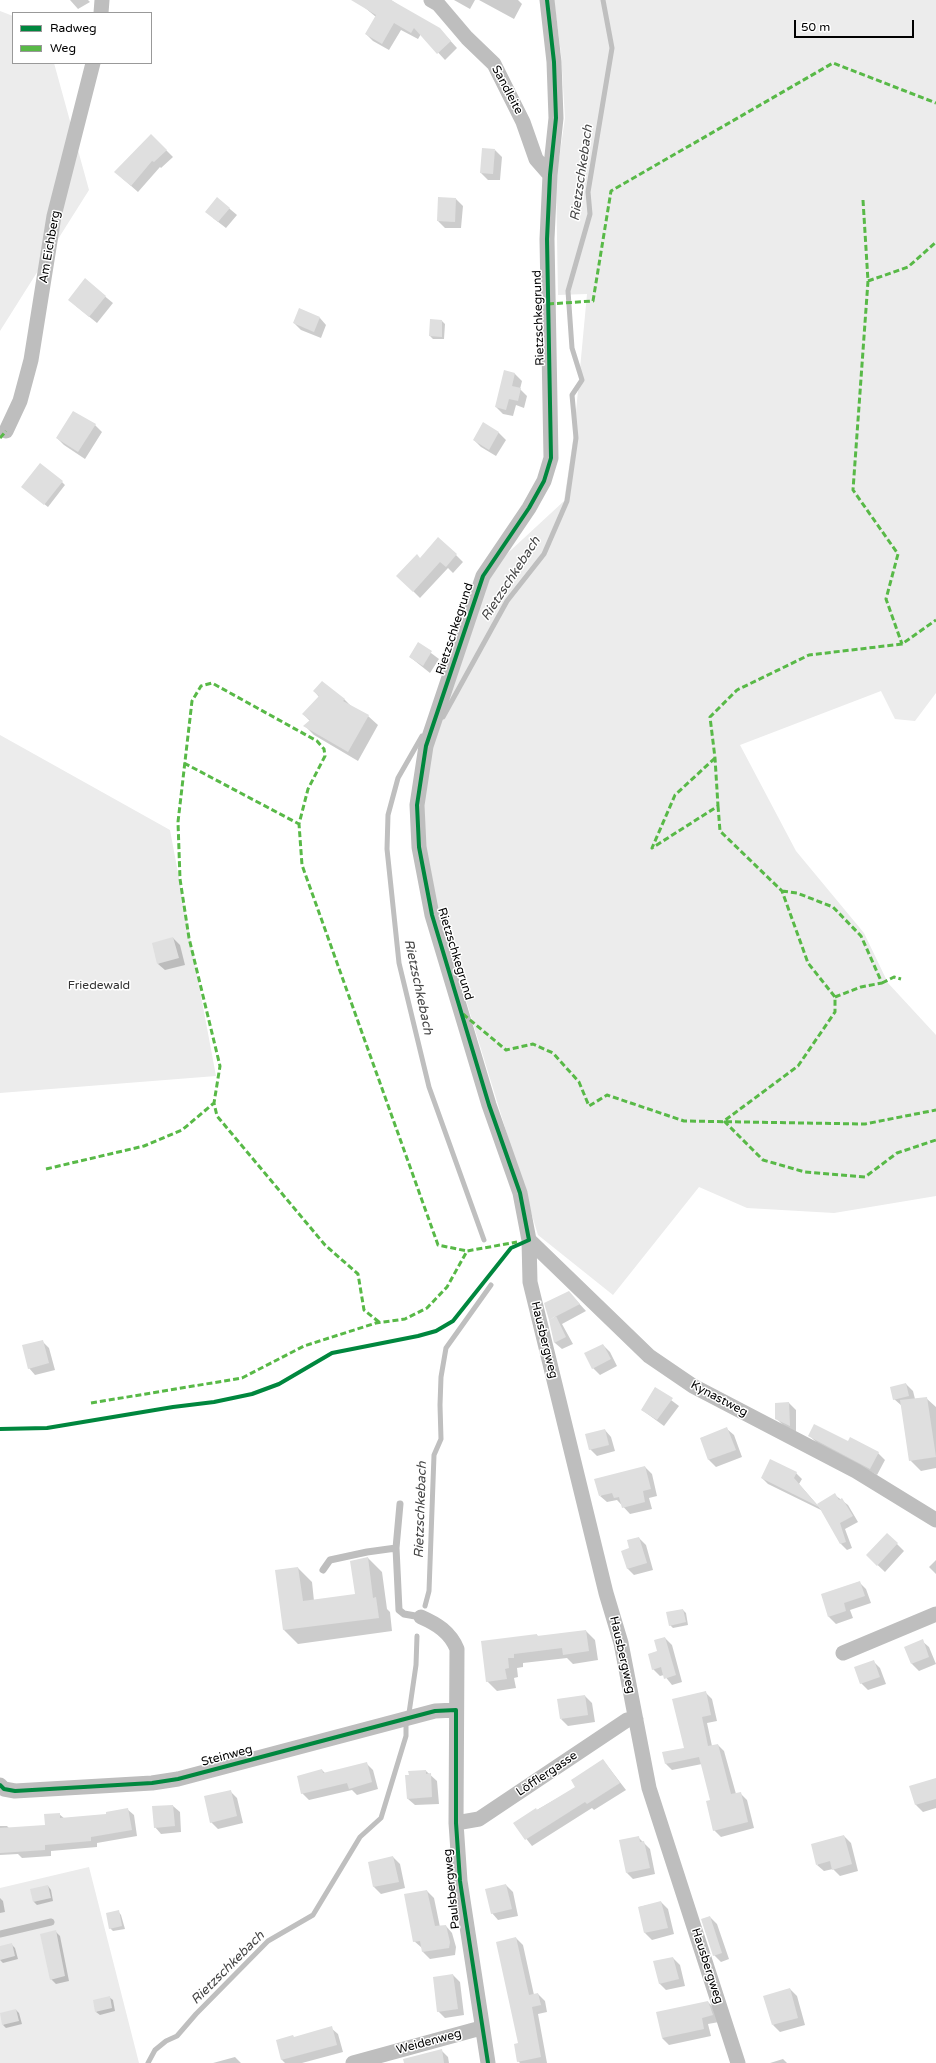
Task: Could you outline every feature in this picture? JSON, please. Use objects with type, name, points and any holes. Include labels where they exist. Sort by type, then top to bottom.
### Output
[{"type":"street","points":[[101,12],[102,0]]},
{"type":"street","name":"Sandleite","points":[[431,0],[438,4],[467,38],[494,64],[523,122],[536,160],[550,175]]},
{"type":"street","name":"Rietzschkegrund","points":[[529,1240],[520,1193],[490,1105],[464,1014],[432,915],[419,847],[417,805],[426,746],[483,576],[537,495],[544,481],[551,458],[547,239],[550,175],[556,118],[554,62],[547,0]]},
{"type":"street","name":"Am Eichberg","points":[[6,431],[20,401],[31,360],[54,216],[94,64]]},
{"type":"street","name":"Kynastweg","points":[[529,1240],[649,1356],[693,1386],[856,1472],[936,1520]]},
{"type":"street","name":"Hausbergweg","points":[[529,1240],[530,1282],[606,1593],[621,1643],[649,1788],[738,2063]]},
{"type":"street","points":[[843,1653],[936,1614]]},
{"type":"street","name":"Paulsbergweg","points":[[421,1617],[435,1623],[445,1631],[457,1649],[456,1823],[460,1881],[488,2063]]},
{"type":"street","name":"Steinweg","points":[[0,1785],[4,1789],[15,1791],[152,1783],[178,1779],[435,1711],[456,1710]]},
{"type":"street","name":"Löfflergasse","points":[[456,1823],[480,1819],[627,1720],[636,1718]]},
{"type":"street","name":"Weidenweg","points":[[353,2063],[482,2028]]},
{"type":"lane","points":[[400,1504],[396,1548],[399,1610],[404,1614],[421,1617]]},
{"type":"lane","points":[[322,1570],[330,1560],[367,1552],[396,1548]]},
{"type":"lane","points":[[0,1934],[51,1922]]},
{"type":"green space","points":[[554,0],[936,0],[936,693],[915,721],[895,719],[881,691],[740,745],[796,851],[864,933],[888,983],[936,1035],[936,1196],[834,1213],[747,1208],[699,1187],[613,1295],[538,1235],[419,847],[426,746],[483,576],[564,501],[574,433],[587,294],[558,295],[556,180],[565,118],[561,54]]},
{"type":"green space","points":[[0,11],[12,16],[12,64],[54,64],[89,190],[0,331]]},
{"type":"green space","name":"Friedewald","points":[[0,735],[170,830],[216,1076],[0,1093]]},
{"type":"green space","points":[[89,1867],[139,2063],[0,2063],[0,1888]]},
{"type":"building","points":[[351,0],[391,0],[440,28],[451,41],[437,54],[414,28],[411,33],[394,23],[382,44],[365,34],[376,15]]},
{"type":"building","points":[[151,134],[167,150],[154,162],[152,161],[131,186],[114,172]]},
{"type":"building","points":[[482,148],[495,149],[493,174],[480,173]]},
{"type":"building","points":[[217,197],[230,208],[218,222],[205,212]]},
{"type":"building","points":[[438,197],[456,198],[455,222],[437,221]]},
{"type":"building","points":[[85,278],[106,296],[89,317],[68,300]]},
{"type":"building","points":[[299,308],[320,317],[314,332],[293,323]]},
{"type":"building","points":[[430,319],[442,320],[442,337],[429,336]]},
{"type":"building","points":[[504,370],[515,373],[512,386],[521,388],[518,401],[509,399],[506,410],[495,407]]},
{"type":"building","points":[[73,411],[96,424],[78,452],[56,438]]},
{"type":"building","points":[[483,422],[499,432],[489,450],[473,440]]},
{"type":"building","points":[[40,463],[63,481],[44,505],[21,487]]},
{"type":"building","points":[[438,537],[457,554],[446,567],[440,562],[413,592],[396,576],[417,554],[420,558]]},
{"type":"building","points":[[418,642],[432,651],[423,666],[409,657]]},
{"type":"building","points":[[322,681],[345,699],[343,701],[369,715],[348,752],[303,726],[310,720],[302,714],[319,696],[313,691]]},
{"type":"building","points":[[173,937],[179,958],[157,964],[152,943]]},
{"type":"building","points":[[569,1291],[580,1304],[549,1320],[544,1303]]},
{"type":"building","points":[[556,1316],[566,1337],[554,1343],[549,1320]]},
{"type":"building","points":[[43,1340],[49,1363],[28,1369],[22,1345]]},
{"type":"building","points":[[603,1344],[611,1359],[592,1369],[584,1353]]},
{"type":"building","points":[[906,1383],[909,1396],[893,1400],[890,1387]]},
{"type":"building","points":[[655,1387],[673,1398],[657,1420],[641,1410]]},
{"type":"building","points":[[927,1397],[936,1457],[909,1461],[900,1400]]},
{"type":"building","points":[[789,1402],[790,1426],[775,1419],[775,1403]]},
{"type":"building","points":[[814,1424],[848,1441],[850,1437],[879,1452],[870,1469],[808,1436]]},
{"type":"building","points":[[727,1427],[736,1450],[708,1460],[700,1438]]},
{"type":"building","points":[[605,1429],[609,1445],[589,1450],[585,1434]]},
{"type":"building","points":[[770,1459],[797,1472],[794,1478],[819,1507],[761,1478]]},
{"type":"building","points":[[645,1466],[651,1489],[643,1491],[645,1502],[622,1508],[619,1497],[614,1498],[612,1493],[599,1496],[594,1479]]},
{"type":"building","points":[[835,1493],[839,1500],[842,1498],[853,1516],[840,1523],[846,1542],[840,1544],[817,1504]]},
{"type":"building","points":[[887,1533],[898,1543],[877,1566],[866,1555]]},
{"type":"building","points":[[639,1537],[647,1563],[627,1569],[621,1551],[629,1548],[627,1540]]},
{"type":"building","points":[[368,1557],[373,1598],[376,1597],[379,1618],[283,1630],[275,1570],[298,1567],[303,1601],[355,1594],[350,1561]]},
{"type":"building","points":[[860,1581],[865,1596],[844,1603],[846,1611],[828,1617],[821,1594]]},
{"type":"building","points":[[683,1609],[686,1622],[669,1626],[666,1612]]},
{"type":"building","points":[[586,1630],[589,1651],[563,1655],[562,1648],[514,1654],[514,1658],[508,1658],[509,1668],[505,1669],[507,1679],[486,1682],[481,1641]]},
{"type":"building","points":[[665,1637],[676,1675],[664,1679],[661,1667],[652,1670],[648,1654],[657,1651],[654,1640]]},
{"type":"building","points":[[923,1639],[929,1657],[911,1664],[904,1647]]},
{"type":"building","points":[[874,1660],[880,1677],[860,1684],[854,1667]]},
{"type":"building","points":[[706,1691],[711,1715],[702,1717],[708,1746],[718,1744],[731,1794],[741,1792],[748,1822],[713,1831],[706,1801],[710,1800],[699,1757],[665,1764],[662,1752],[684,1748],[672,1699]]},
{"type":"building","points":[[585,1695],[588,1715],[560,1719],[557,1699]]},
{"type":"building","points":[[603,1759],[620,1783],[587,1804],[585,1802],[525,1840],[513,1823],[536,1808],[537,1810],[575,1787],[571,1780]]},
{"type":"building","points":[[367,1762],[372,1782],[349,1789],[347,1783],[301,1794],[297,1776],[322,1769],[323,1773]]},
{"type":"building","points":[[426,1770],[426,1774],[431,1773],[432,1797],[407,1799],[405,1775],[409,1775],[408,1771]]},
{"type":"building","points":[[936,1778],[936,1799],[915,1805],[909,1786]]},
{"type":"building","points":[[231,1790],[237,1816],[210,1823],[204,1796]]},
{"type":"building","points":[[173,1805],[175,1826],[154,1828],[152,1806]]},
{"type":"building","points":[[128,1808],[132,1830],[91,1837],[91,1841],[45,1845],[45,1850],[0,1853],[0,1828],[45,1825],[44,1814],[60,1813],[60,1818],[106,1814],[106,1812]]},
{"type":"building","points":[[844,1835],[852,1864],[832,1870],[830,1861],[816,1865],[811,1844]]},
{"type":"building","points":[[639,1836],[640,1842],[644,1841],[650,1868],[626,1873],[619,1840]]},
{"type":"building","points":[[393,1856],[399,1882],[373,1887],[368,1862]]},
{"type":"building","points":[[506,1884],[512,1909],[491,1914],[485,1889]]},
{"type":"building","points":[[48,1885],[51,1898],[33,1902],[30,1889]]},
{"type":"building","points":[[427,1890],[435,1926],[446,1925],[450,1942],[449,1948],[422,1952],[420,1941],[413,1942],[404,1894]]},
{"type":"building","points":[[661,1901],[668,1928],[644,1933],[638,1907]]},
{"type":"building","points":[[119,1910],[122,1926],[109,1929],[106,1913]]},
{"type":"building","points":[[710,1916],[722,1953],[713,1956],[701,1919]]},
{"type":"building","points":[[56,1930],[65,1976],[50,1980],[40,1934]]},
{"type":"building","points":[[516,1937],[529,1995],[538,1993],[541,2005],[532,2007],[541,2057],[517,2062],[514,2044],[518,2043],[496,1942]]},
{"type":"building","points":[[12,1943],[15,1956],[0,1960],[0,1946]]},
{"type":"building","points":[[673,1957],[679,1979],[659,1984],[653,1961]]},
{"type":"building","points":[[453,1974],[458,2009],[437,2012],[433,1977]]},
{"type":"building","points":[[790,1988],[798,2018],[772,2025],[763,1996]]},
{"type":"building","points":[[110,1996],[112,2008],[95,2012],[93,2000]]},
{"type":"building","points":[[708,2001],[713,2015],[702,2018],[704,2029],[662,2038],[656,2012]]},
{"type":"building","points":[[16,2009],[19,2021],[2,2025],[0,2013]]},
{"type":"building","points":[[332,2026],[337,2045],[281,2060],[276,2040],[293,2035],[294,2037]]},
{"type":"building","points":[[442,2049],[444,2063],[404,2063],[403,2059]]},
{"type":"waterway","name":"Rietzschkebach","points":[[443,717],[507,601],[544,554],[567,501],[576,438],[572,395],[582,380],[572,348],[568,291],[590,214],[588,192],[612,48],[603,0]]},
{"type":"waterway","name":"Rietzschkebach","points":[[422,736],[398,778],[388,815],[387,849],[399,963],[429,1087],[484,1240]]},
{"type":"waterway","name":"Rietzschkebach","points":[[425,1606],[429,1591],[434,1455],[441,1439],[441,1377],[446,1348],[491,1285]]},
{"type":"waterway","name":"Rietzschkebach","points":[[409,1713],[416,1665],[417,1636]]},
{"type":"waterway","name":"Rietzschkebach","points":[[148,2063],[155,2050],[166,2041],[177,2036],[196,2014],[268,1941],[313,1915],[360,1837],[381,1818],[406,1736],[406,1723]]},
{"type":"marked path","points":[[548,304],[593,301],[611,191],[833,63],[936,103]]},
{"type":"marked path","points":[[863,200],[868,281],[853,490],[898,554],[886,599],[902,644]]},
{"type":"marked path","points":[[868,281],[908,267],[936,242]]},
{"type":"marked path","points":[[0,438],[6,431]]},
{"type":"marked path","points":[[715,758],[675,795],[652,848],[718,806],[715,758],[710,717],[737,690],[809,655],[902,644],[936,620]]},
{"type":"marked path","points":[[379,1322],[364,1310],[358,1274],[325,1245],[217,1116],[214,1103],[220,1066],[189,938],[180,879],[178,822],[192,701],[201,686],[212,683],[317,741],[324,749],[325,756],[308,789],[299,824],[302,865],[438,1245],[467,1251]]},
{"type":"marked path","points":[[184,763],[299,824]]},
{"type":"marked path","points":[[718,806],[720,831],[782,891],[808,963],[835,997],[835,1012],[798,1066],[724,1121]]},
{"type":"marked path","points":[[782,891],[797,893],[833,907],[861,936],[882,983],[861,987],[835,997]]},
{"type":"marked path","points":[[882,983],[894,977],[901,979]]},
{"type":"marked path","points":[[463,1014],[506,1050],[533,1044],[553,1053],[579,1082],[589,1106],[607,1095],[684,1121],[865,1124],[936,1110]]},
{"type":"marked path","points":[[46,1169],[144,1146],[182,1130],[214,1103]]},
{"type":"marked path","points":[[724,1121],[763,1160],[805,1172],[865,1177],[897,1153],[936,1140]]},
{"type":"marked path","points":[[91,1403],[242,1378],[304,1346],[376,1323],[405,1319],[427,1308],[447,1287],[467,1251],[517,1242]]},
{"type":"cycle path","points":[[0,1429],[47,1428],[173,1407],[214,1402],[252,1394],[279,1384],[332,1353],[436,1331],[453,1321],[511,1248],[529,1240],[520,1193],[489,1105],[432,915],[419,847],[417,805],[426,746],[483,576],[529,508],[544,481],[551,458],[547,239],[550,175],[556,118],[554,62],[547,0]]},
{"type":"cycle path","points":[[0,1785],[4,1789],[15,1791],[152,1783],[178,1779],[435,1711],[456,1710],[456,1823],[460,1881],[488,2063]]}]
